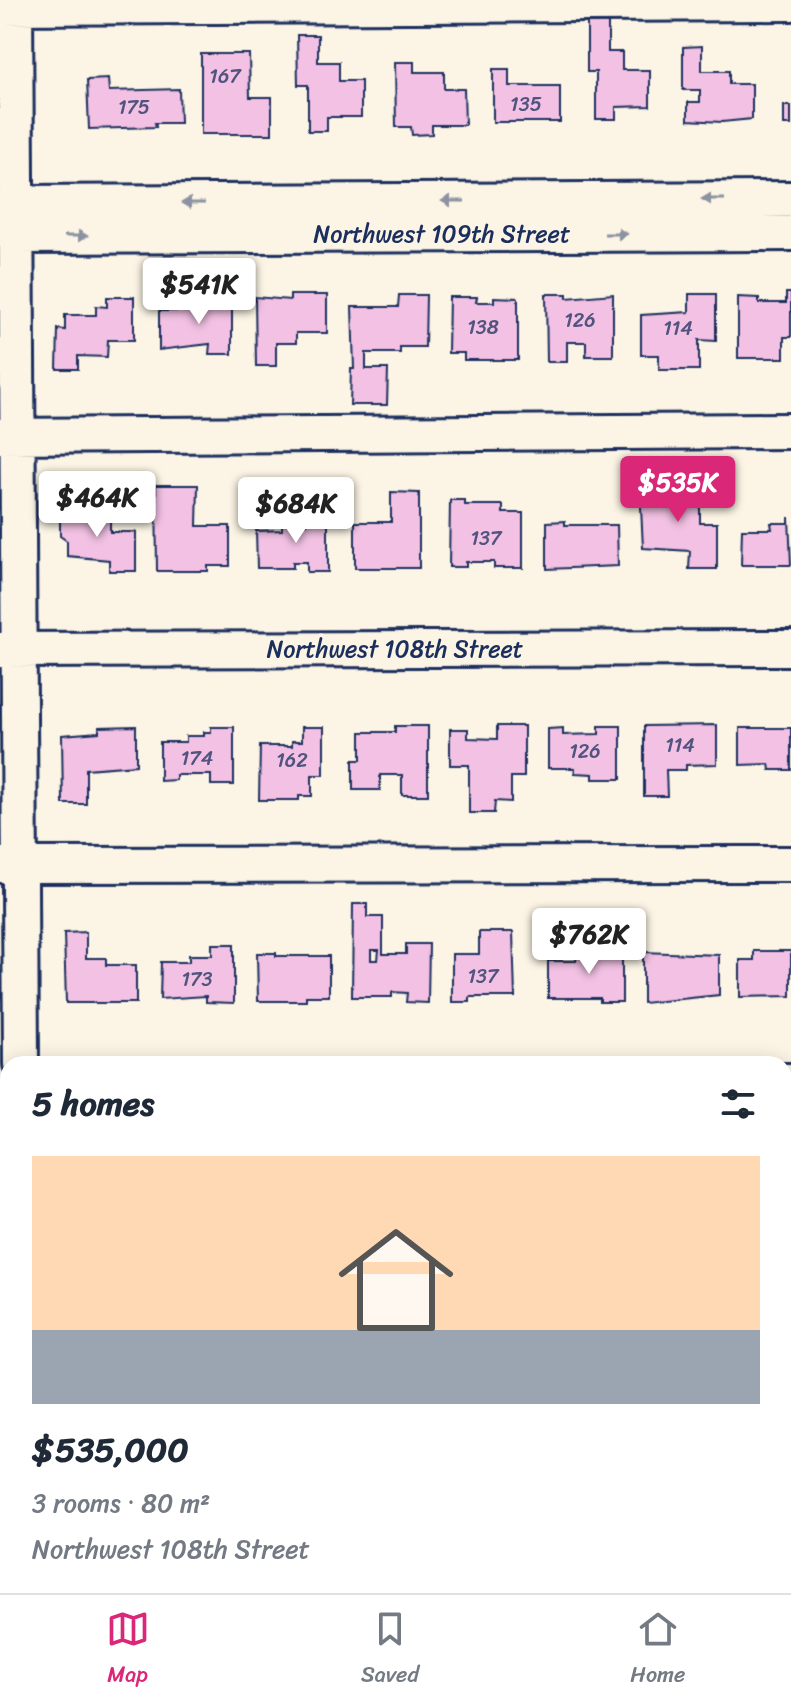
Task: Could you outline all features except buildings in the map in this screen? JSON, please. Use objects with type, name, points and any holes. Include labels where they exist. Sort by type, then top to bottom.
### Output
[{"type":"street","points":[[21,1056],[9,865],[10,5],[791,3]]},
{"type":"street","name":"Northwest 109th Street","points":[[8,220],[313,218],[569,200],[791,199]]},
{"type":"street","points":[[569,200],[570,234]]},
{"type":"street","name":"Northwest 109th Street","points":[[313,218],[570,234],[791,233]]},
{"type":"street","points":[[9,436],[791,431]]},
{"type":"street","name":"Northwest 108th Street","points":[[9,650],[791,648]]},
{"type":"street","points":[[9,865],[791,864]]}]
